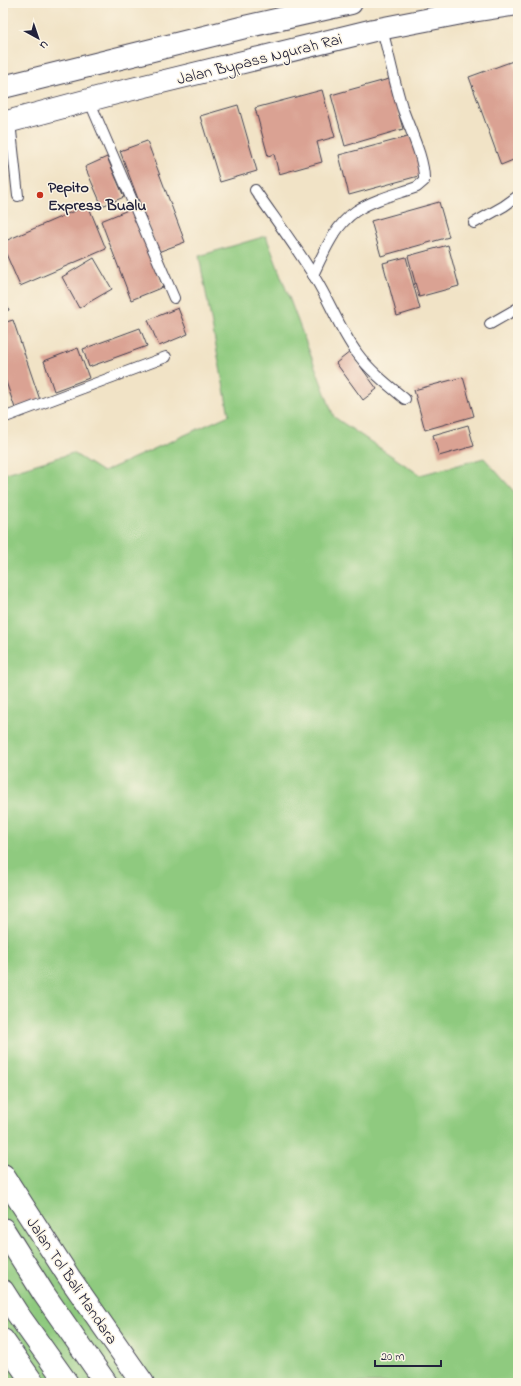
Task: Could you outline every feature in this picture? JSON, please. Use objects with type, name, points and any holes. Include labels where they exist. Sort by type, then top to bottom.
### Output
[{"type":"highway","name":"Jalan Bypass Ngurah Rai","points":[[3,87],[245,27],[351,3]]},
{"type":"highway","name":"Jalan Bypass Ngurah Rai","points":[[7,123],[89,100],[253,59],[382,29],[472,11],[518,4]]},
{"type":"highway","points":[[245,27],[253,59]]},
{"type":"highway","name":"Jalan Tol Bali Mandara","points":[[3,1175],[69,1277],[143,1383]]},
{"type":"highway","name":"Jalan Tol Bali Mandara","points":[[3,1229],[44,1294],[106,1383]]},
{"type":"highway","points":[[3,1291],[67,1383]]},
{"type":"highway","points":[[3,1340],[33,1383]]},
{"type":"lane","points":[[313,275],[335,233],[352,215],[365,206],[417,186],[424,181],[418,152],[402,107],[382,29]]},
{"type":"lane","points":[[89,100],[174,298]]},
{"type":"lane","points":[[7,123],[18,196]]},
{"type":"lane","points":[[255,190],[325,294],[356,352],[384,382],[405,399]]},
{"type":"lane","points":[[474,223],[504,206],[518,196]]},
{"type":"lane","points":[[490,324],[518,308]]},
{"type":"lane","points":[[3,418],[166,357]]},
{"type":"green space","points":[[266,236],[334,417],[420,475],[484,458],[518,496],[518,1383],[3,1383],[3,474],[73,453],[103,472],[229,415],[199,256]]},
{"type":"building","points":[[513,61],[518,75],[518,158],[501,165],[469,77]]},
{"type":"building","points":[[389,79],[403,129],[345,146],[331,95]]},
{"type":"building","points":[[322,90],[335,137],[317,142],[322,162],[279,174],[274,154],[268,156],[255,108]]},
{"type":"building","points":[[238,105],[257,171],[220,182],[200,116]]},
{"type":"building","points":[[411,136],[422,175],[349,195],[339,155]]},
{"type":"building","points":[[147,141],[185,242],[158,252],[120,151]]},
{"type":"building","points":[[107,157],[124,197],[102,206],[85,167]]},
{"type":"building","points":[[439,202],[449,237],[381,256],[371,221]]},
{"type":"building","points":[[88,205],[106,249],[20,286],[3,247],[3,242]]},
{"type":"building","points":[[133,208],[163,287],[131,300],[101,221]]},
{"type":"building","points":[[448,245],[459,286],[419,297],[408,256]]},
{"type":"building","points":[[406,257],[420,309],[397,316],[383,263]]},
{"type":"building","points":[[94,258],[112,289],[79,308],[62,277]]},
{"type":"building","points":[[3,293],[9,310],[3,312]]},
{"type":"building","points":[[178,308],[188,334],[159,346],[148,320]]},
{"type":"building","points":[[13,320],[40,400],[15,408],[3,373],[3,323]]},
{"type":"building","points":[[140,328],[147,346],[89,367],[83,349]]},
{"type":"building","points":[[78,348],[89,378],[54,391],[44,361]]},
{"type":"building","points":[[350,352],[377,389],[363,400],[336,363]]},
{"type":"building","points":[[463,377],[474,416],[425,430],[414,390]]},
{"type":"building","points":[[468,425],[474,446],[439,456],[433,435]]},
{"type":"place","name":"Pepito Express Bualu","points":[[40,195]]}]
